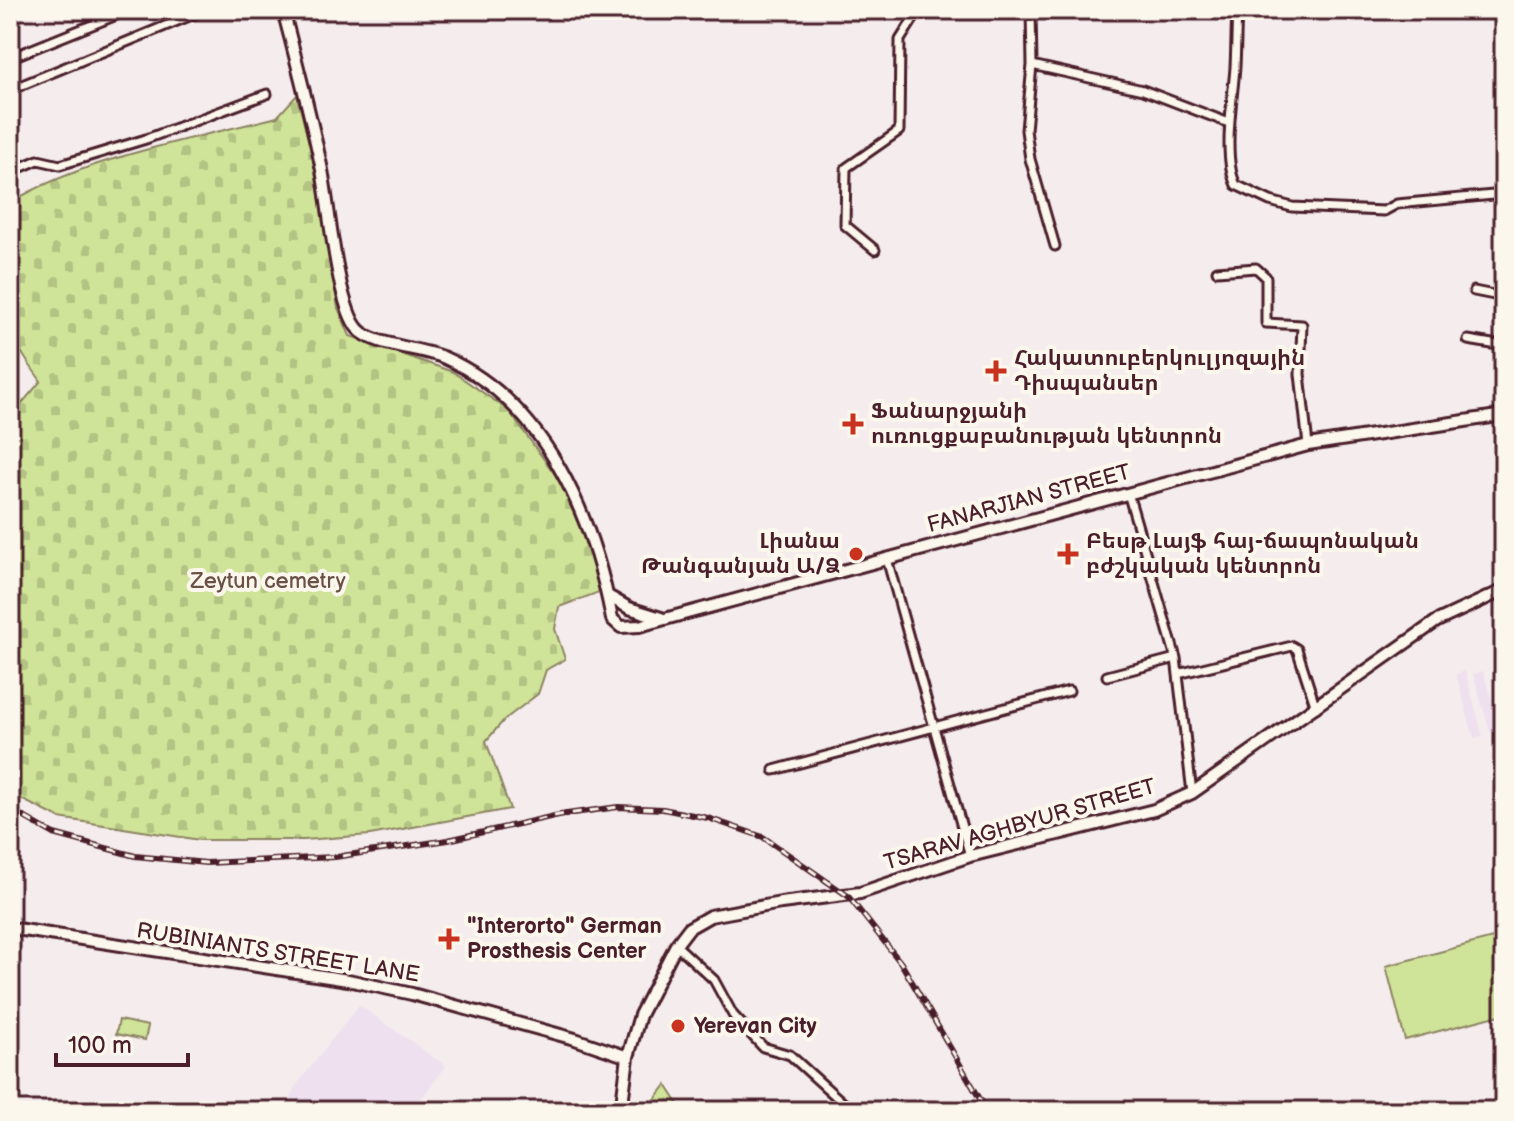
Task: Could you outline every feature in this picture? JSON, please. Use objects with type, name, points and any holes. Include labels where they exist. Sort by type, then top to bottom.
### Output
[{"type":"street","points":[[10,58],[129,10]]},
{"type":"street","points":[[10,90],[204,10]]},
{"type":"street","name":"FANARJIAN STREET","points":[[283,10],[322,172],[342,290],[359,329],[379,340],[443,357],[487,382],[519,413],[546,447],[568,484],[593,540],[612,619],[621,627],[639,626],[1308,445],[1504,415]]},
{"type":"street","points":[[875,250],[845,225],[846,168],[899,131],[900,40],[919,10]]},
{"type":"street","points":[[1031,10],[1032,65],[1026,130],[1030,159],[1055,246]]},
{"type":"street","points":[[1237,10],[1229,123],[1233,183],[1270,201],[1292,207],[1384,211],[1397,204],[1504,194]]},
{"type":"street","points":[[1032,65],[1143,90],[1229,123]]},
{"type":"street","points":[[10,172],[38,160],[60,165],[146,139],[267,94]]},
{"type":"street","points":[[1217,271],[1256,268],[1266,277],[1266,323],[1302,325],[1300,374],[1308,445]]},
{"type":"street","points":[[1474,291],[1504,297]]},
{"type":"street","points":[[1468,340],[1504,346]]},
{"type":"street","points":[[1128,493],[1176,658],[1192,793]]},
{"type":"street","points":[[887,559],[970,856]]},
{"type":"street","name":"TSARAV AGHBYUR STREET","points":[[621,1111],[628,1057],[640,1015],[676,945],[689,928],[710,916],[781,903],[848,896],[970,856],[1154,810],[1192,793],[1437,621],[1504,590]]},
{"type":"street","points":[[608,596],[629,608],[662,618]]},
{"type":"street","points":[[1178,674],[1292,646],[1297,649],[1316,708]]},
{"type":"street","points":[[1107,676],[1176,658]]},
{"type":"street","points":[[774,770],[1069,691]]},
{"type":"street","name":"RUBINIANTS STREET LANE","points":[[10,928],[361,983],[575,1039],[628,1057]]},
{"type":"street","points":[[676,945],[709,974],[733,1015],[763,1047],[790,1055],[852,1111]]},
{"type":"shaded area","points":[[1465,671],[1483,736],[1474,738],[1456,674]]},
{"type":"shaded area","points":[[1483,671],[1500,728],[1490,732],[1473,674]]},
{"type":"shaded area","points":[[359,1005],[446,1066],[419,1102],[428,1111],[287,1111],[294,1088]]},
{"type":"green space","name":"Zeytun cemetry","points":[[297,95],[313,159],[338,308],[350,336],[453,372],[508,410],[559,480],[589,548],[602,591],[559,607],[555,629],[565,659],[546,670],[538,694],[504,720],[486,741],[510,809],[370,835],[304,840],[200,840],[59,818],[21,799],[10,779],[10,411],[18,408],[41,381],[20,350],[12,326],[9,292],[10,203],[39,187],[104,162],[277,117]]},
{"type":"green space","points":[[1504,935],[1504,1014],[1405,1040],[1386,966]]},
{"type":"green space","points":[[119,1020],[148,1026],[145,1040],[116,1034]]},
{"type":"green space","points":[[666,1085],[683,1111],[646,1111]]},
{"type":"railway","points":[[10,809],[54,834],[135,856],[206,863],[335,857],[448,840],[559,815],[618,807],[663,809],[708,818],[763,837],[848,896],[901,963],[987,1111]]},
{"type":"place","name":"Հակատուբերկուլյոզային Դիսպանսեր","points":[[996,371]]},
{"type":"place","name":"Ֆանարջյանի ուռուցքաբանության կենտրոն","points":[[853,424]]},
{"type":"place","name":"Լիանա Թանգանյան Ա/Ձ","points":[[856,554]]},
{"type":"place","name":"Բեսթ Լայֆ հայ-ճապոնական բժշկական կենտրոն","points":[[1068,554]]},
{"type":"place","name":"\"Interorto\" German Prosthesis Center","points":[[449,939]]},
{"type":"place","name":"Yerevan City","points":[[678,1026]]}]
